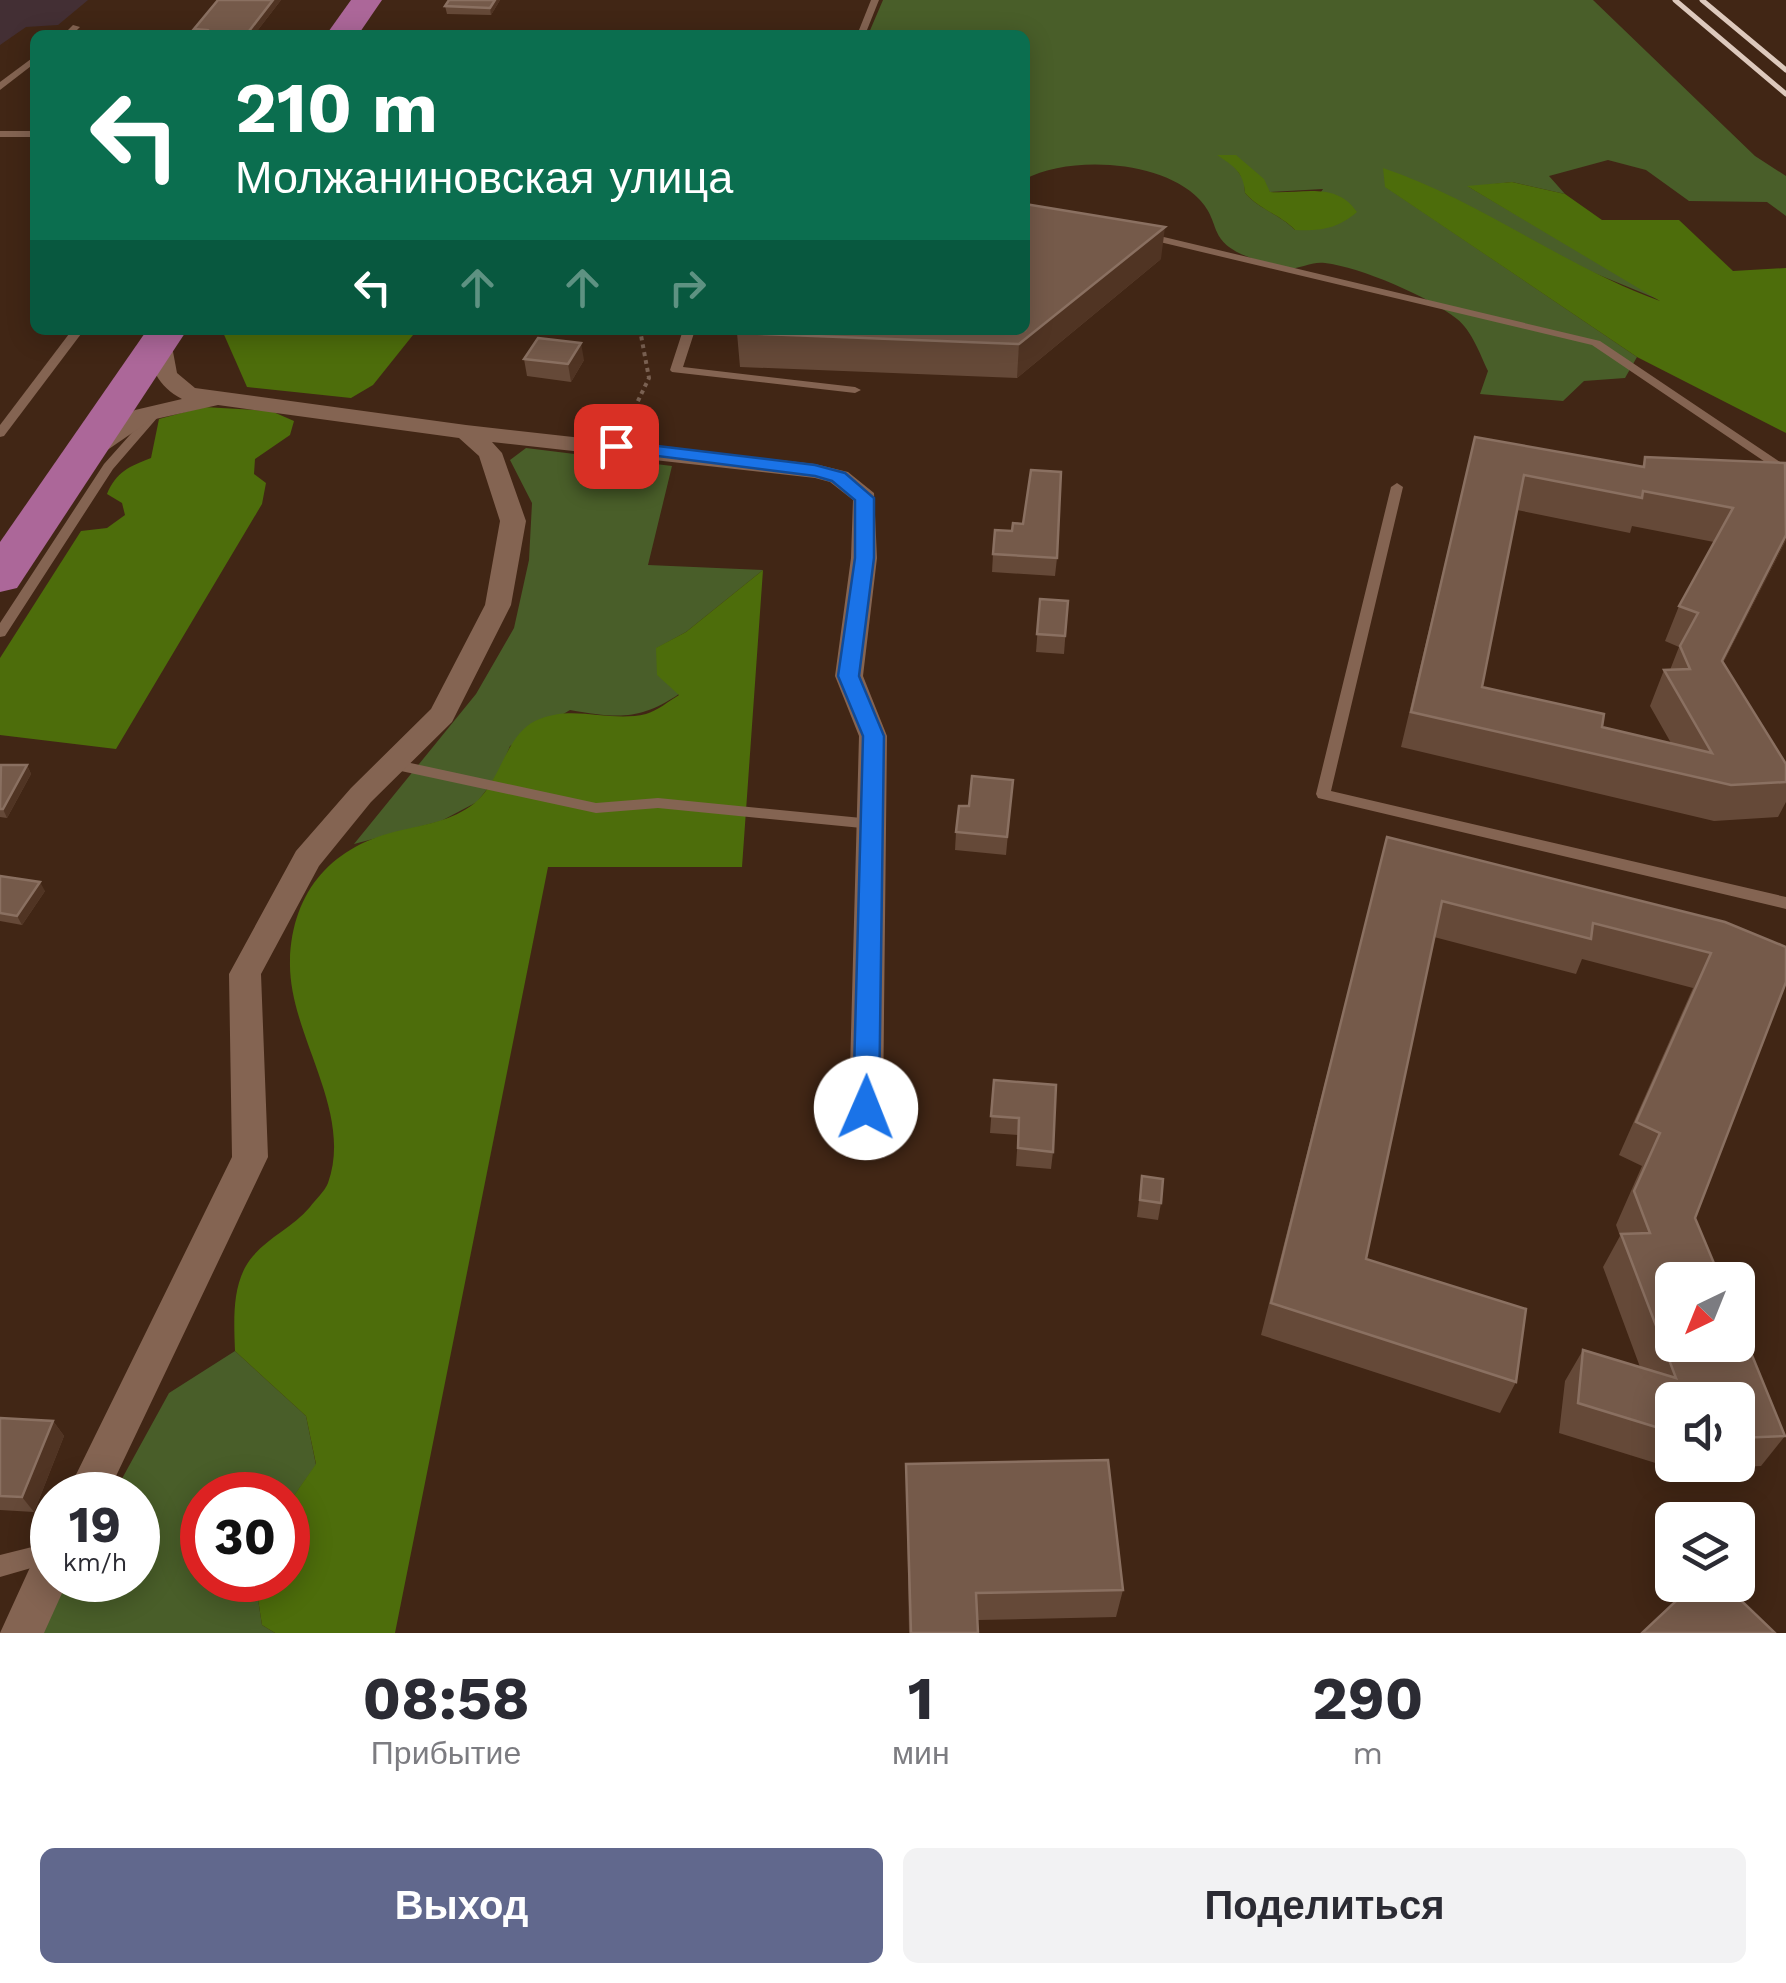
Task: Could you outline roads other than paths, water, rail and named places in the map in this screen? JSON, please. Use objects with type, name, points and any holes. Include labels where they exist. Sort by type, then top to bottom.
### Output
[{"type":"highway","points":[[346,30],[367,0]]},
{"type":"highway","points":[[371,30],[392,0]]},
{"type":"highway","points":[[0,578],[76,464],[141,335]]},
{"type":"highway","points":[[0,518],[141,335]]},
{"type":"street","points":[[144,335],[175,386],[218,399],[358,414],[466,432],[815,471],[839,477],[865,498],[864,558],[848,676],[874,736],[866,1108]]},
{"type":"street","points":[[76,464],[113,432],[158,410],[218,399]]},
{"type":"street","points":[[97,1472],[250,1158],[244,974],[308,859],[392,764],[442,715],[498,605],[513,521],[490,454],[466,432]]},
{"type":"street","points":[[22,1633],[36,1602]]},
{"type":"lane","points":[[863,30],[874,0]]},
{"type":"lane","points":[[0,86],[30,64]]},
{"type":"lane","points":[[0,134],[30,134]]},
{"type":"lane","points":[[1133,232],[1596,344],[1786,472]]},
{"type":"lane","points":[[0,433],[74,335]]},
{"type":"lane","points":[[687,335],[676,370],[855,390]]},
{"type":"lane","points":[[0,634],[108,467],[158,410]]},
{"type":"lane","points":[[1397,488],[1322,794],[1786,903]]},
{"type":"lane","points":[[392,764],[596,808],[658,802],[872,824]]},
{"type":"lane","points":[[0,1566],[30,1558]]},
{"type":"railway","points":[[1675,0],[1786,94]]},
{"type":"railway","points":[[1702,0],[1786,70]]}]
